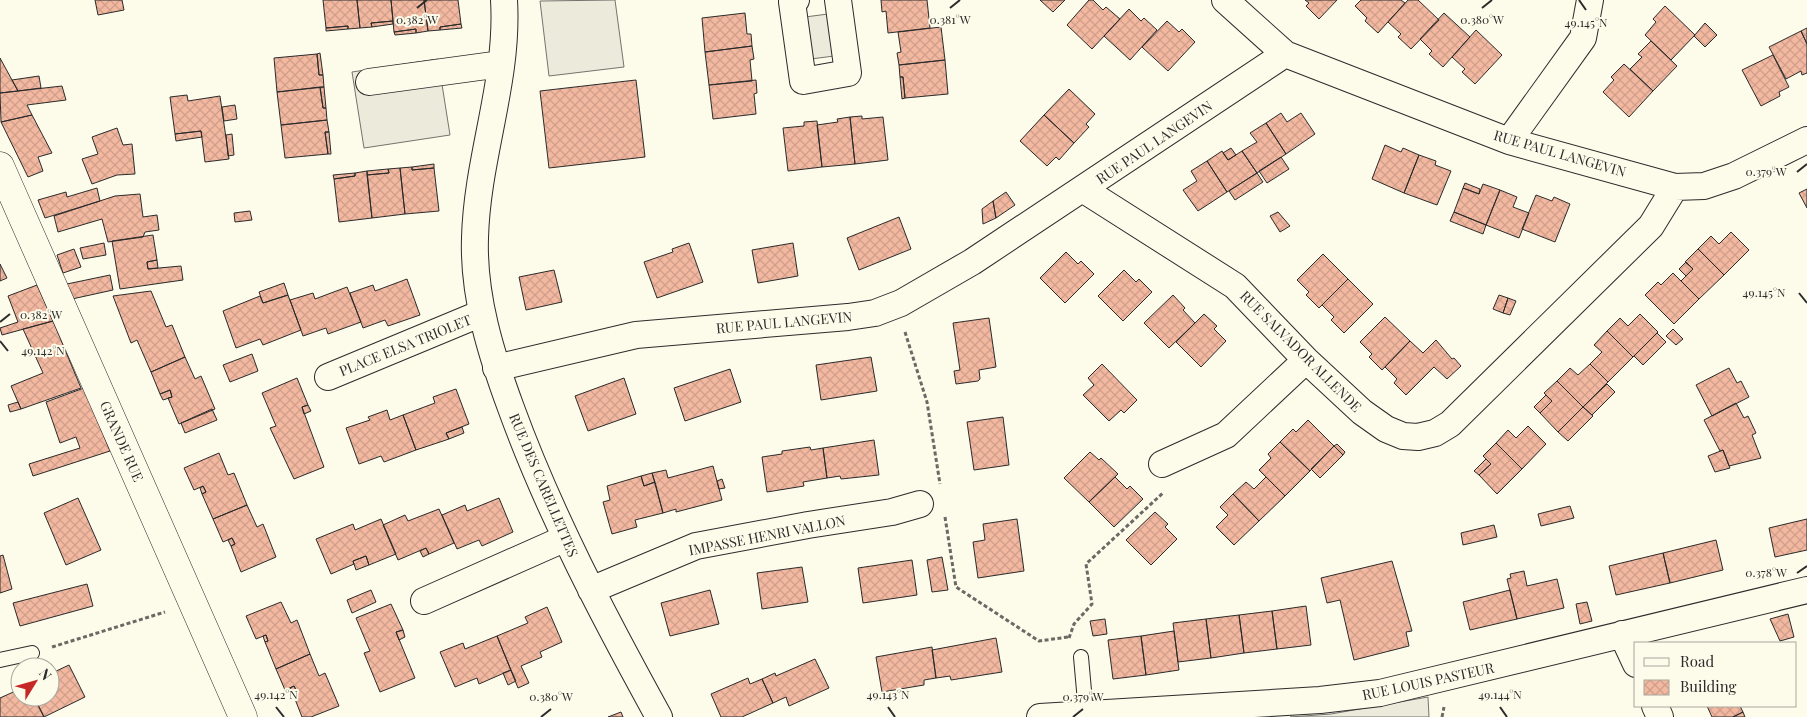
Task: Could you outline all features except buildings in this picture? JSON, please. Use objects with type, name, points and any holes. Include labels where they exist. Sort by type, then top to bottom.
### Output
[{"type":"street","name":"RUE DES CARELLETTES","points":[[504,0],[501,64],[477,197],[474,240],[482,314],[496,368],[527,453],[591,590],[659,717]]},
{"type":"street","points":[[796,0],[792,2],[803,81],[848,73],[838,0]]},
{"type":"street","points":[[1225,0],[1285,54]]},
{"type":"street","points":[[1509,141],[1583,38],[1590,0]]},
{"type":"street","name":"RUE PAUL LANGEVIN","points":[[496,368],[636,335],[848,317],[875,313],[897,305],[972,262],[1084,190],[1285,54],[1509,141],[1675,187],[1704,186],[1734,176],[1807,140]]},
{"type":"street","points":[[369,82],[501,64]]},
{"type":"street","name":"GRANDE RUE","points":[[0,166],[243,717]]},
{"type":"street","name":"RUE SALVADOR ALLENDE","points":[[1084,190],[1234,286],[1306,360],[1362,412],[1386,429],[1403,436],[1418,437],[1435,433],[1450,424],[1651,226],[1675,187]]},
{"type":"street","name":"PLACE ELSA TRIOLET","points":[[328,377],[482,314]]},
{"type":"street","points":[[1162,464],[1226,435],[1306,360]]},
{"type":"street","name":"IMPASSE HENRI VALLON","points":[[591,590],[696,546],[808,525],[892,512],[935,501]]},
{"type":"street","points":[[424,601],[566,538]]},
{"type":"street","name":"RUE LOUIS PASTEUR","points":[[1040,717],[1320,700],[1380,694],[1807,590]]},
{"type":"street","points":[[1622,634],[1634,660]]},
{"type":"lane","points":[[0,660],[32,653]]},
{"type":"lane","points":[[1081,657],[1086,713]]},
{"type":"path","points":[[897,305],[928,402],[935,501],[956,587],[1039,640],[1068,637]]},
{"type":"path","points":[[1068,637],[1074,624],[1092,604],[1086,564],[1168,489]]},
{"type":"path","points":[[32,653],[172,610]]},
{"type":"path","points":[[1068,637],[1081,657]]},
{"type":"shaded area","points":[[615,0],[624,67],[549,76],[540,1]]},
{"type":"shaded area","points":[[828,14],[834,56],[811,59],[805,17]]},
{"type":"shaded area","points":[[438,59],[450,135],[364,148],[352,72]]},
{"type":"shaded area","points":[[1428,697],[1429,717],[1290,717],[1331,714]]}]
